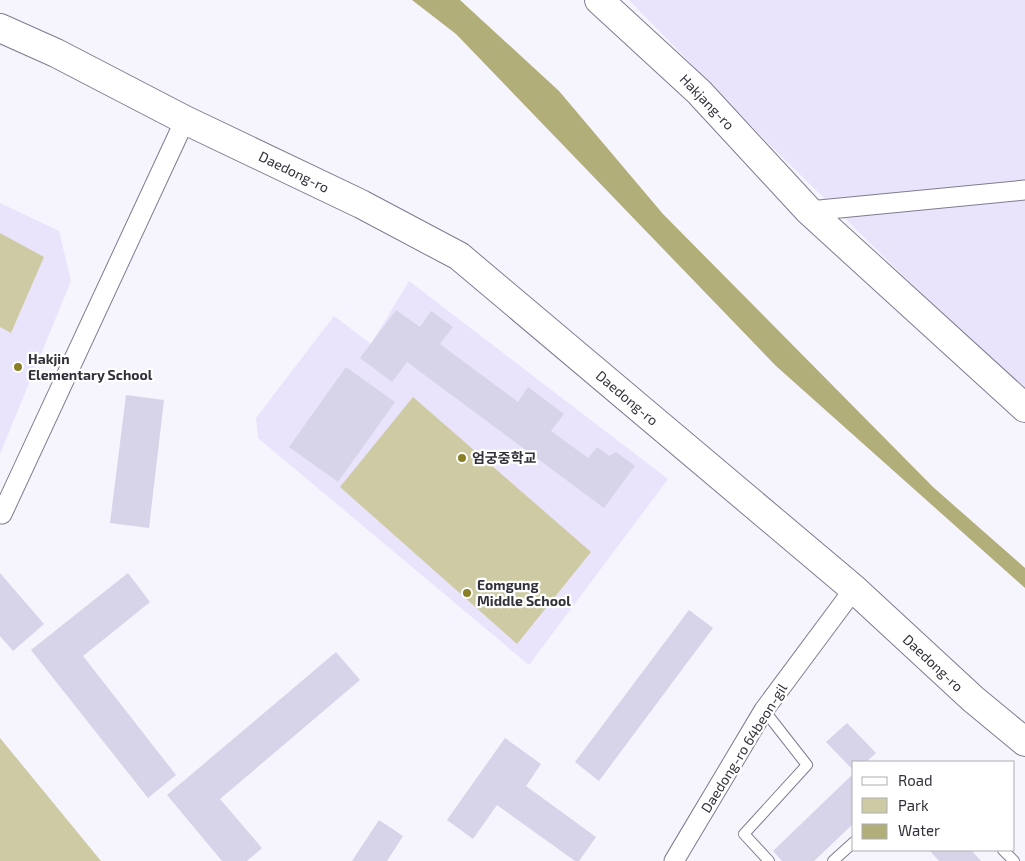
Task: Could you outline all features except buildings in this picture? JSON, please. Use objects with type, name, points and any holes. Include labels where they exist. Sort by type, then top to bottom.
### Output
[{"type":"main road","name":"Hakjang-ro","points":[[599,0],[699,92],[809,211],[1025,408]]},
{"type":"main road","name":"Daedong-ro","points":[[0,28],[56,53],[185,120],[361,204],[459,256],[854,589],[973,699],[1025,742]]},
{"type":"street","points":[[0,514],[2,514],[185,120]]},
{"type":"street","points":[[809,211],[1025,190]]},
{"type":"street","name":"Daedong-ro 64beon-gil","points":[[674,861],[764,710],[854,589]]},
{"type":"lane","points":[[764,710],[807,765],[744,834],[769,861]]},
{"type":"lane","points":[[833,861],[852,844]]},
{"type":"lane","points":[[1004,851],[1014,861]]},
{"type":"shaded area","points":[[629,0],[1025,0],[1025,391],[982,353],[774,149]]},
{"type":"shaded area","name":"Hakjin Elementary School","points":[[0,203],[59,231],[71,281],[0,454]]},
{"type":"shaded area","name":"엄궁중학교","points":[[409,281],[668,479],[529,665],[258,438],[256,418],[334,316],[371,344]]},
{"type":"green space","points":[[0,233],[44,257],[11,333],[0,327]]},
{"type":"green space","points":[[413,397],[591,552],[517,644],[340,487]]},
{"type":"green space","points":[[0,738],[101,861],[0,861]]},
{"type":"water","points":[[412,0],[460,0],[559,91],[663,214],[933,487],[1025,568],[1025,588],[776,366],[456,34]]},
{"type":"place","name":"Hakjin Elementary School","points":[[18,367]]},
{"type":"place","name":"엄궁중학교","points":[[462,458]]},
{"type":"place","name":"Eomgung Middle School","points":[[467,593]]}]
